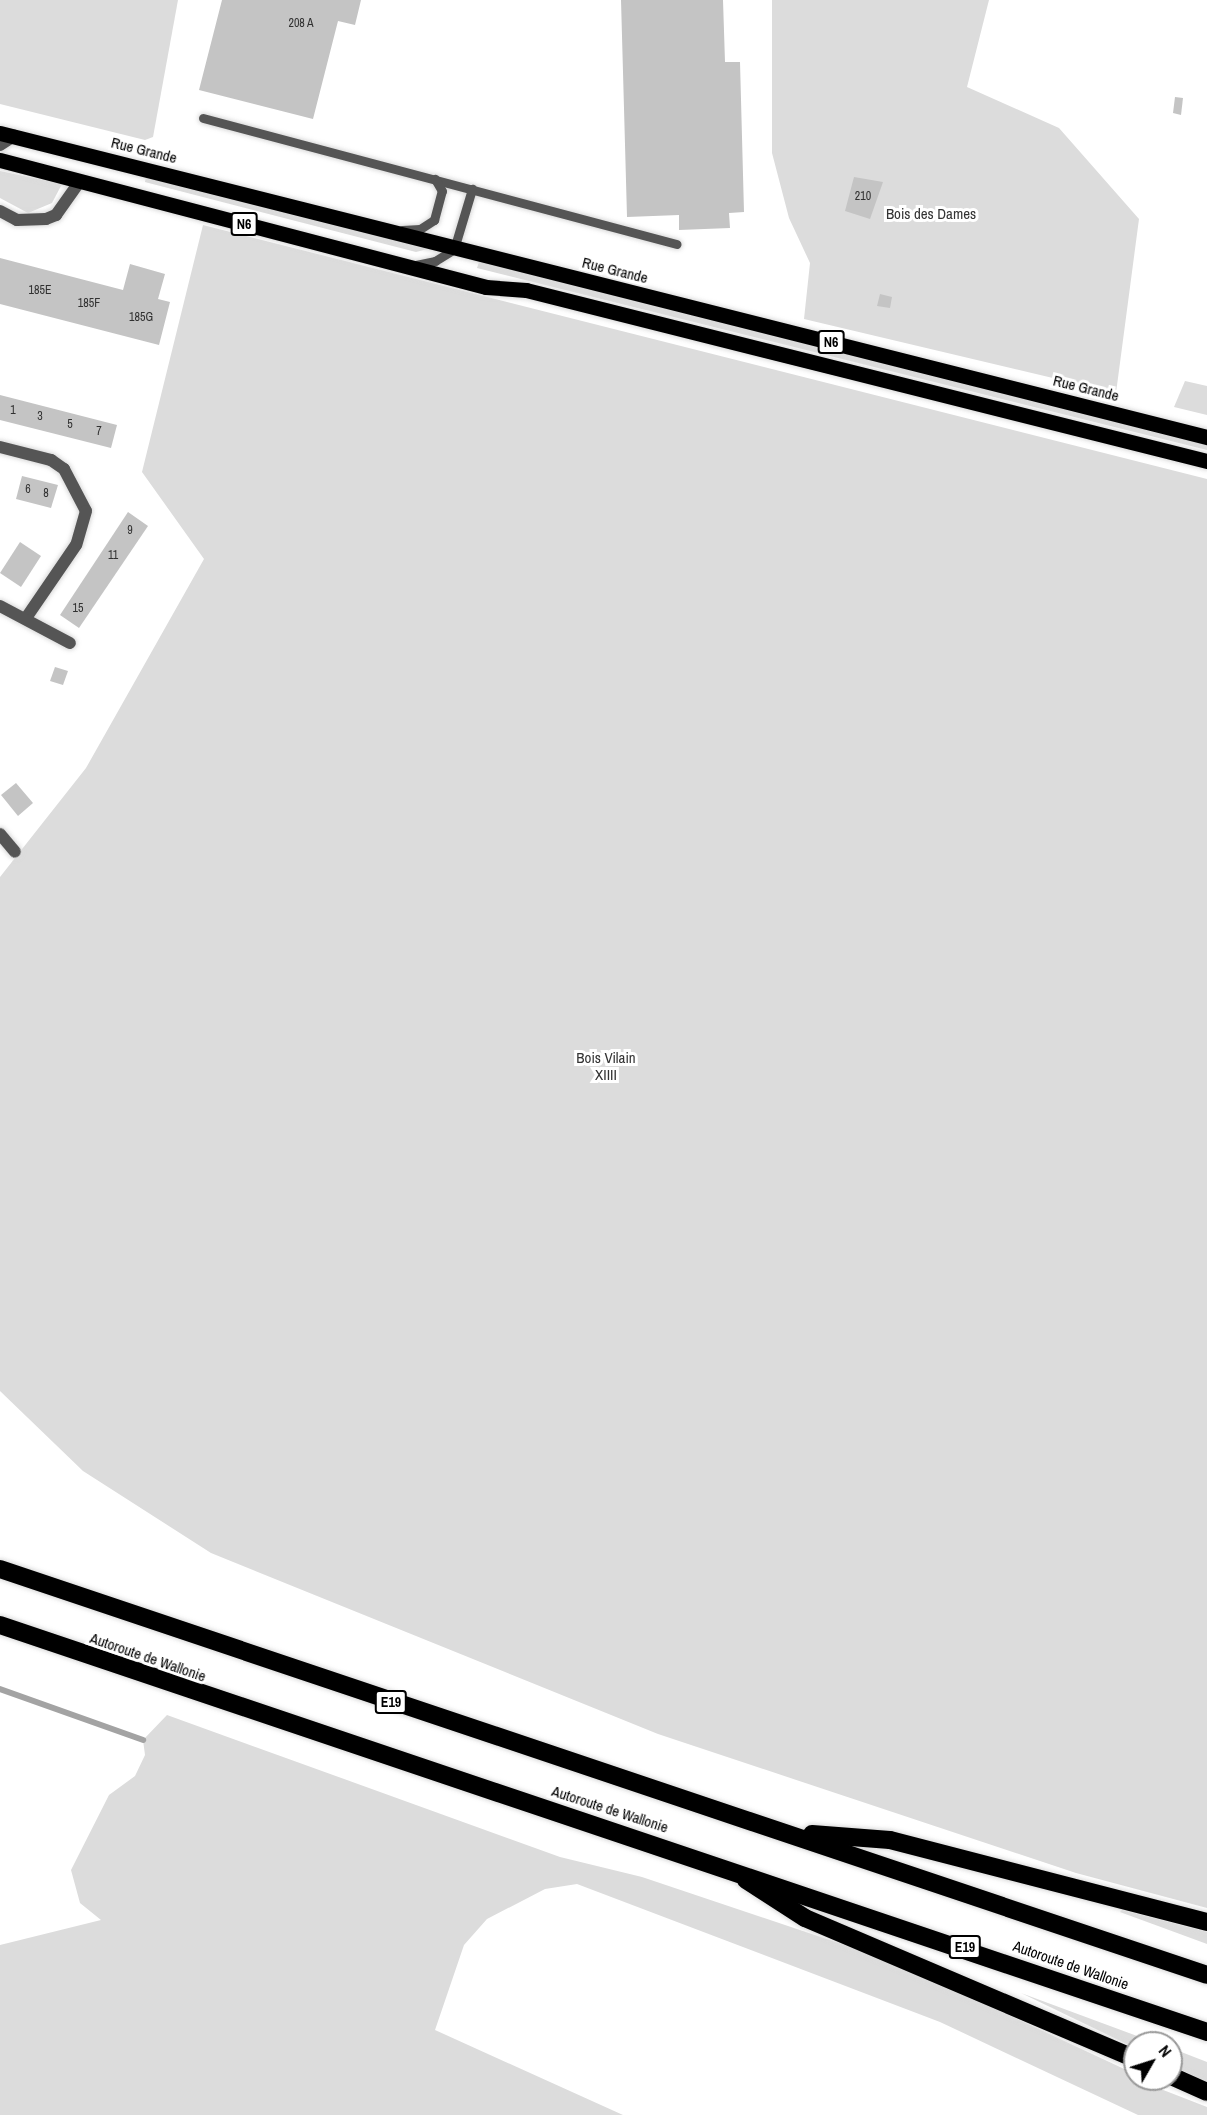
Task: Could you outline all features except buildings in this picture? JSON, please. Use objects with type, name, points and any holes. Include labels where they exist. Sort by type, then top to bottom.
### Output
[{"type":"highway","name":"E19","points":[[0,1569],[1207,1975]]},
{"type":"highway","name":"Autoroute de Wallonie","points":[[0,1625],[722,1865],[1207,2032]]},
{"type":"highway","points":[[783,1832],[890,1840],[1207,1922]]},
{"type":"highway","points":[[722,1865],[805,1918],[1123,2054]]},
{"type":"highway","points":[[1183,2081],[1207,2092]]},
{"type":"main road","name":"Rue Grande","points":[[7,134],[400,230],[454,249],[1207,438]]},
{"type":"main road","name":"N6","points":[[0,160],[486,287],[526,290],[1207,461]]},
{"type":"street","name":"Rue Grande","points":[[0,145],[7,134]]},
{"type":"street","points":[[0,212],[17,220],[46,219],[56,215],[80,182]]},
{"type":"street","points":[[0,447],[51,460],[64,469],[86,511],[76,545],[26,618]]},
{"type":"street","points":[[0,606],[70,643]]},
{"type":"street","points":[[0,834],[15,852]]},
{"type":"lane","points":[[203,118],[677,244]]},
{"type":"lane","points":[[400,230],[420,229],[434,220],[442,191],[435,179]]},
{"type":"lane","points":[[408,267],[435,261],[454,249],[472,189]]},
{"type":"green space","points":[[0,0],[178,0],[153,137],[145,140],[0,104]]},
{"type":"green space","name":"Bois des Dames","points":[[772,0],[989,0],[967,87],[1059,128],[1139,219],[1116,393],[804,319],[810,263],[789,218],[772,153]]},
{"type":"green space","points":[[0,171],[62,184],[52,203],[28,213],[0,198]]},
{"type":"green space","points":[[146,177],[431,248],[416,252],[145,182]]},
{"type":"green space","name":"Bois Vilain XIIII","points":[[203,225],[1207,479],[1207,1908],[1076,1873],[658,1734],[211,1553],[83,1471],[0,1391],[0,877],[86,768],[204,559],[142,472]]},
{"type":"green space","points":[[480,259],[1207,442],[1207,450],[477,268]]},
{"type":"green space","points":[[1185,381],[1207,386],[1207,415],[1174,407]]},
{"type":"green space","points":[[167,1715],[560,1857],[642,1877],[895,1962],[1123,2068],[1123,2091],[1166,2091],[1207,2107],[1207,2115],[1138,2115],[940,2022],[577,1884],[545,1889],[487,1919],[464,1945],[435,2030],[623,2115],[0,2115],[0,1945],[101,1920],[80,1903],[71,1870],[109,1795],[135,1776],[145,1755],[143,1740]]},
{"type":"green space","points":[[1122,1910],[1207,1932],[1207,1944],[1120,1912]]},
{"type":"green space","points":[[1021,1993],[1124,2031],[1123,2042]]},
{"type":"green space","points":[[1183,2053],[1207,2062],[1207,2082],[1183,2071]]},
{"type":"waterway","points":[[0,1689],[143,1740]]}]
